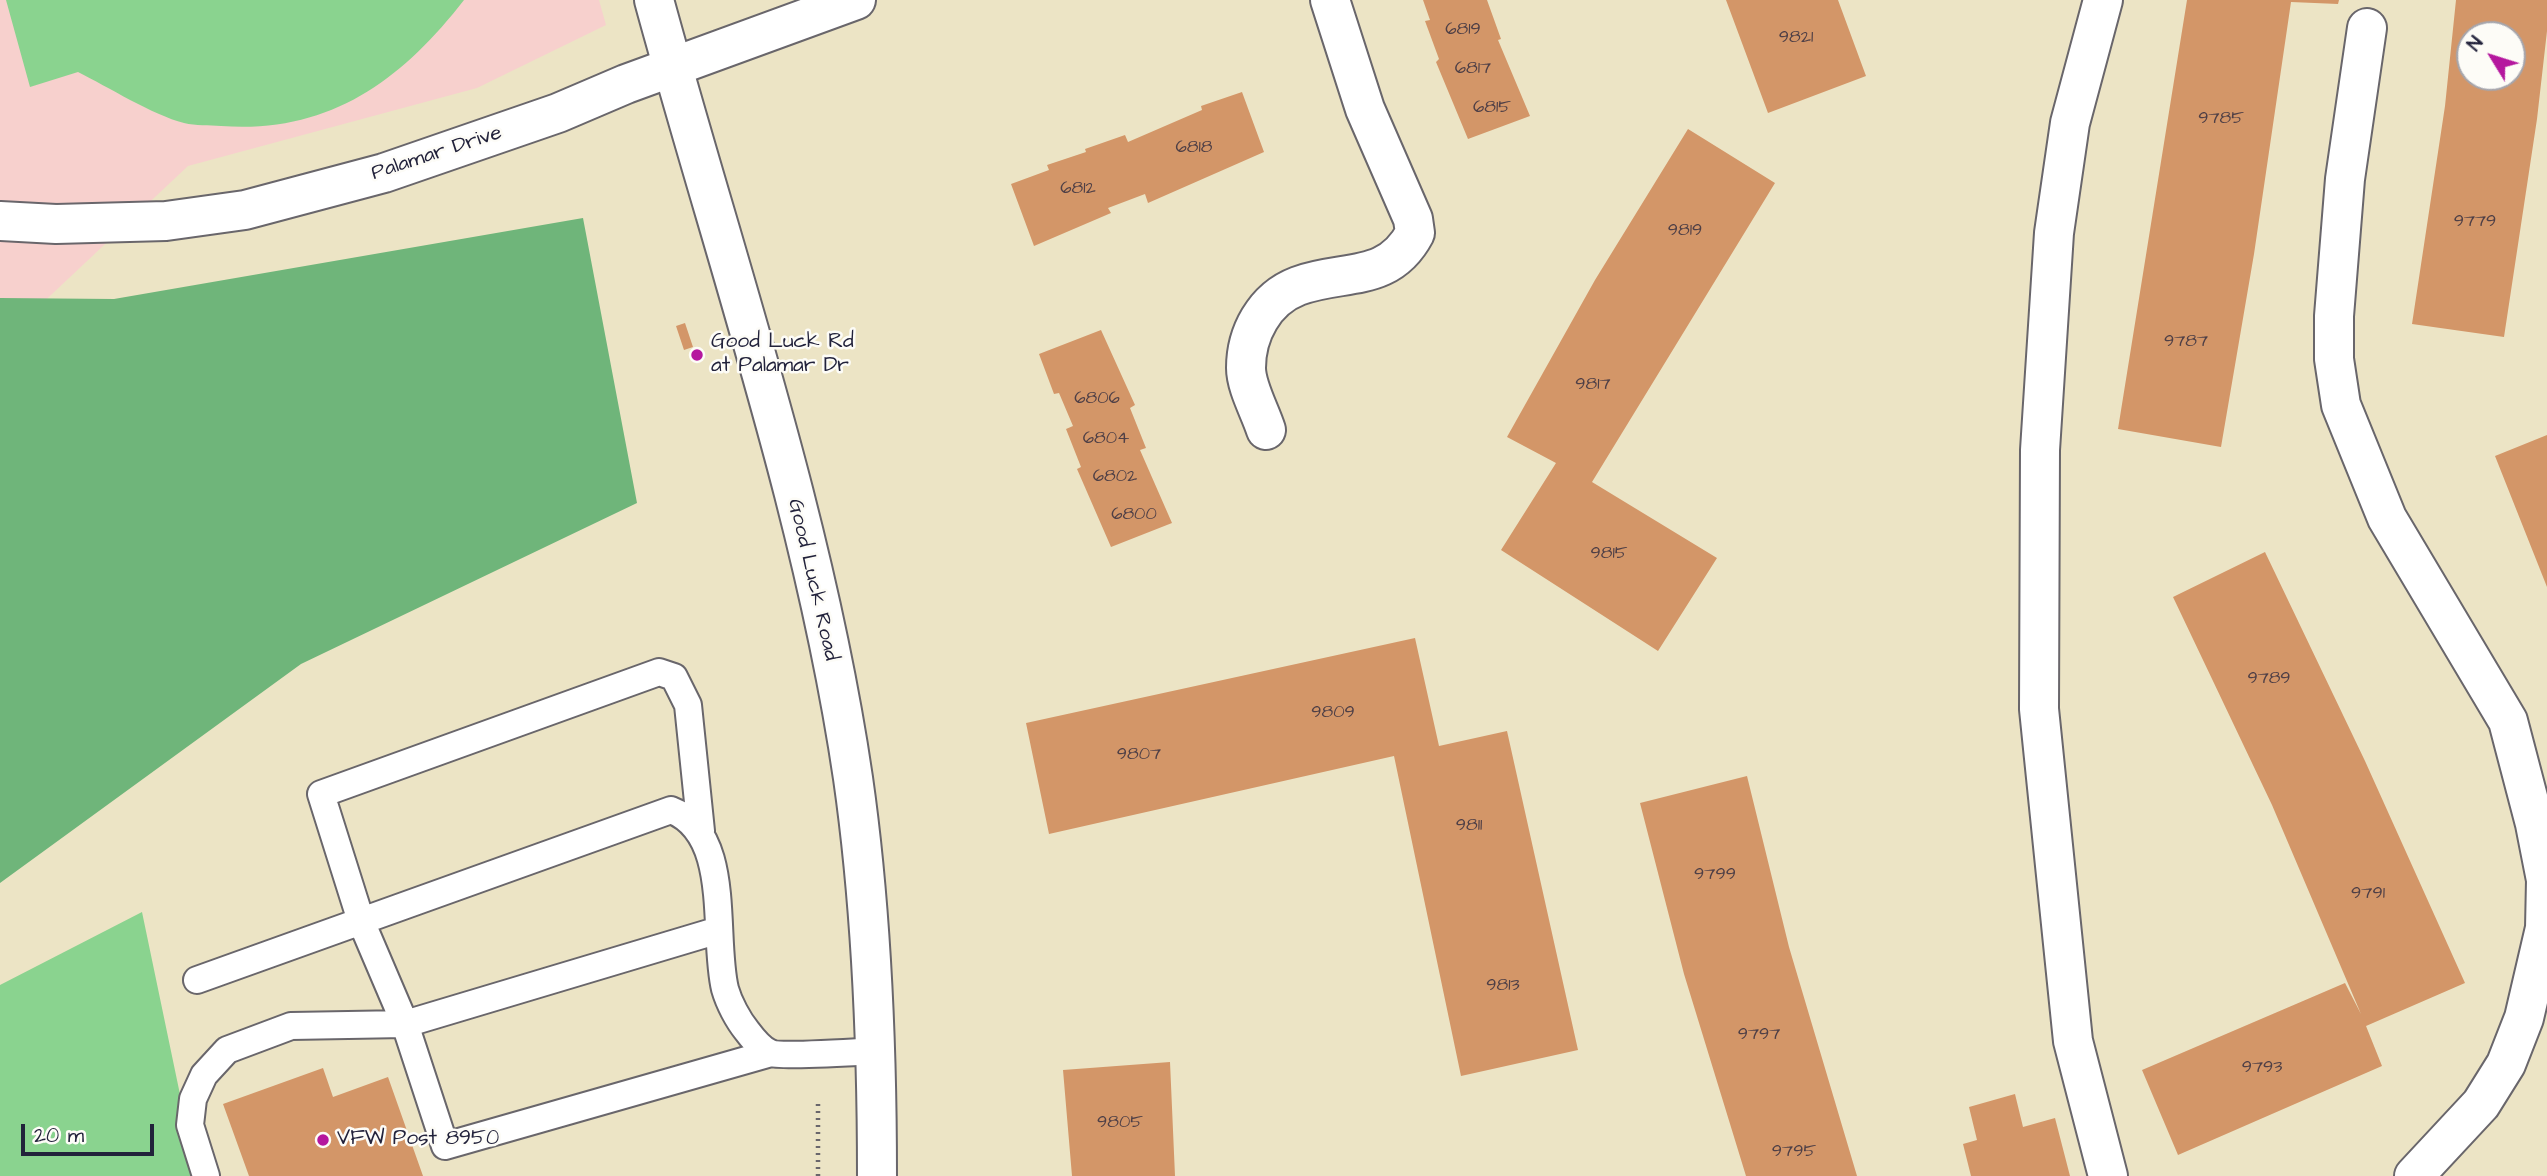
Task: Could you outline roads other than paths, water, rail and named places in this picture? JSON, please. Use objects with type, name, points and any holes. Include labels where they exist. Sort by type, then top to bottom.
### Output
[{"type":"street","name":"Good Luck Road","points":[[654,0],[789,480],[830,653],[853,780],[877,1051],[877,1176]]},
{"type":"street","name":"Palamar Drive","points":[[0,221],[56,224],[166,221],[245,210],[384,173],[558,113],[672,67],[856,0]]},
{"type":"street","points":[[1266,430],[1246,370],[1249,337],[1258,318],[1269,306],[1298,286],[1379,268],[1398,257],[1415,233],[1413,219],[1365,109],[1330,0]]},
{"type":"street","points":[[2103,0],[2070,123],[2054,233],[2040,450],[2039,709],[2073,1041],[2108,1176]]},
{"type":"street","points":[[2367,28],[2345,179],[2334,316],[2334,359],[2341,405],[2386,518],[2508,721],[2535,824],[2546,880],[2545,928],[2524,1018],[2506,1064],[2482,1104],[2414,1176]]},
{"type":"lane","points":[[771,1054],[756,1042],[741,1023],[725,989],[710,855],[701,831],[688,705],[674,677],[659,672],[321,794],[361,921],[405,1024],[445,1146],[771,1054],[877,1051]]},
{"type":"lane","points":[[197,980],[671,810],[683,815],[701,831]]},
{"type":"lane","points":[[206,1176],[190,1125],[193,1099],[204,1075],[227,1050],[291,1026],[405,1024],[719,930]]},
{"type":"place","name":"Good Luck Rd at Palamar Dr","points":[[697,355]]},
{"type":"place","name":"VFW Post 8950","points":[[323,1140]]}]
